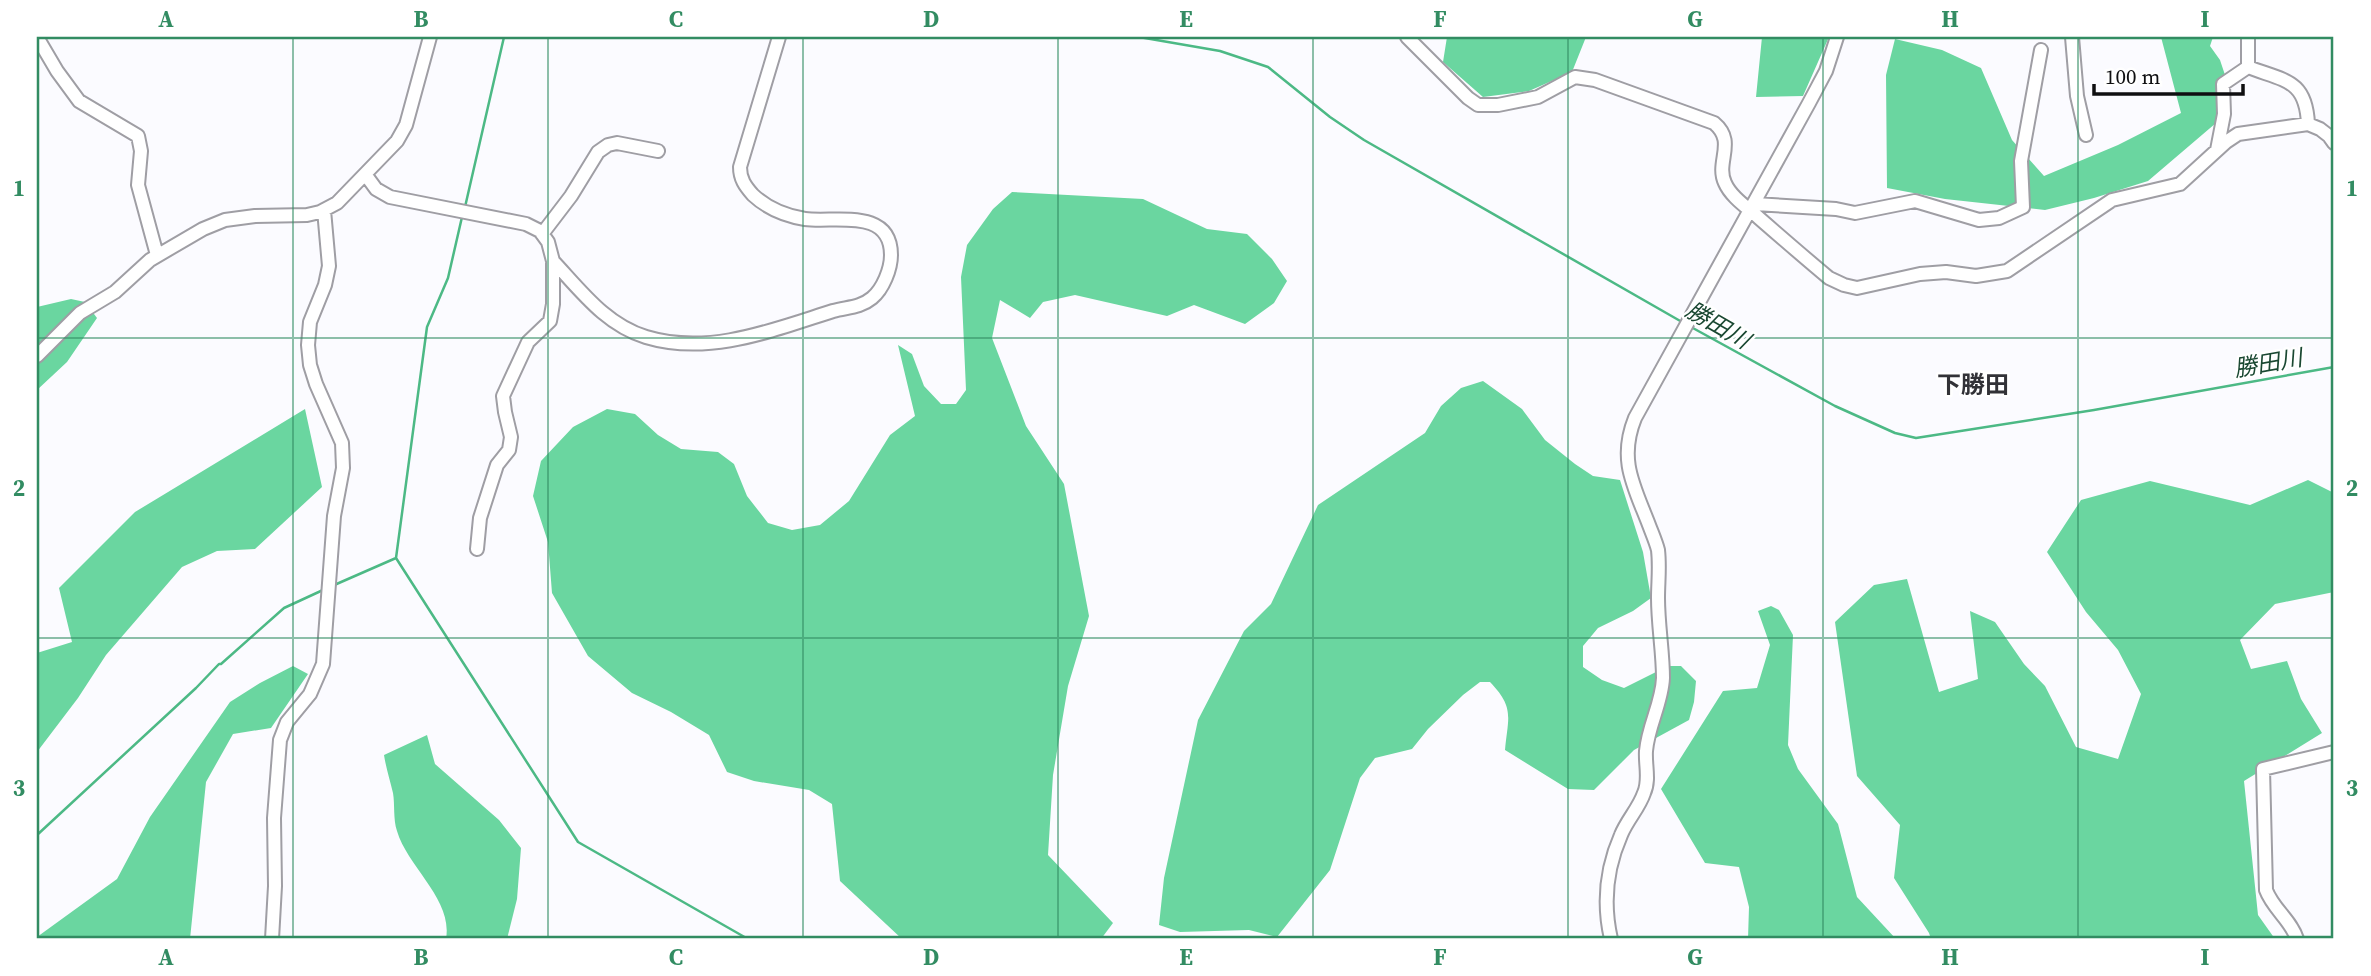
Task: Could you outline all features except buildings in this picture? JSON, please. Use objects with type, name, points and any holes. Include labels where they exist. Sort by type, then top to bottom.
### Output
[{"type":"street","points":[[37,37],[79,101],[138,136],[141,151],[138,185],[157,255]]},
{"type":"street","points":[[37,356],[80,313],[115,292],[157,255],[203,229],[225,220],[255,216],[307,215],[337,203],[397,141],[406,125],[430,37]]},
{"type":"street","points":[[553,261],[604,316],[645,337],[669,342],[719,343],[804,322],[836,310],[861,306],[874,297],[884,283],[891,256],[888,240],[881,230],[864,220],[803,219],[776,211],[760,201],[740,178],[740,167],[779,37]]},
{"type":"street","points":[[1408,37],[1478,105],[1498,105],[1538,97],[1575,77],[1595,80],[1714,123],[1720,128],[1725,143],[1723,177],[1726,186],[1814,266],[1844,285],[1857,288],[1920,274],[1946,272],[1976,276],[2007,271],[2112,200],[2180,184],[2238,134],[2308,124],[2320,129],[2334,143]]},
{"type":"street","points":[[1611,939],[1606,894],[1609,869],[1621,834],[1647,785],[1646,749],[1662,694],[1663,676],[1657,546],[1631,478],[1626,446],[1635,418],[1753,208],[1826,71],[1837,37]]},
{"type":"street","points":[[2072,37],[2077,96],[2086,135]]},
{"type":"street","points":[[2248,37],[2248,67]]},
{"type":"street","points":[[1753,208],[1836,209],[1855,213],[1915,201],[1979,220],[1999,218],[2023,207],[2021,160],[2041,50]]},
{"type":"street","points":[[2217,150],[2224,114],[2223,84],[2248,67]]},
{"type":"street","points":[[2248,67],[2288,82],[2300,90],[2308,124]]},
{"type":"street","points":[[542,234],[598,152],[617,143],[658,151]]},
{"type":"street","points":[[365,174],[376,189],[390,197],[526,224],[542,234],[548,242],[553,261],[553,304],[550,321],[527,342],[503,396],[511,437],[509,450],[497,465],[480,518],[477,549]]},
{"type":"street","points":[[272,939],[275,794],[281,740],[287,722],[310,694],[323,664],[334,516],[343,468],[342,443],[316,384],[310,366],[308,345],[310,322],[325,285],[329,266],[324,209]]},
{"type":"street","points":[[2297,939],[2291,926],[2270,901],[2266,890],[2263,769],[2334,752]]},
{"type":"green space","points":[[1447,37],[1586,37],[1572,72],[1529,91],[1483,97],[1443,62]]},
{"type":"green space","points":[[1762,37],[1829,37],[1803,96],[1756,97]]},
{"type":"green space","points":[[2161,37],[2213,37],[2210,46],[2220,60],[2226,78],[2225,103],[2216,123],[2148,181],[2045,210],[1945,199],[1887,188],[1886,75],[1895,39],[1942,50],[1981,68],[2012,140],[2044,176],[2118,145],[2181,113]]},
{"type":"green space","points":[[1012,192],[1143,199],[1207,229],[1247,234],[1272,259],[1287,281],[1274,303],[1245,324],[1194,305],[1167,316],[1075,295],[1043,302],[1030,318],[1000,300],[992,338],[1026,426],[1064,484],[1089,616],[1068,686],[1053,775],[1048,855],[1113,923],[1101,939],[902,939],[840,881],[832,804],[809,790],[754,781],[727,772],[709,735],[632,693],[588,656],[552,593],[548,542],[533,496],[541,461],[573,427],[607,409],[635,414],[658,435],[681,449],[718,452],[734,464],[747,496],[768,523],[792,530],[820,525],[849,501],[890,435],[915,416],[898,345],[912,354],[924,386],[941,404],[956,404],[966,390],[961,277],[967,245],[993,209]]},
{"type":"green space","points":[[71,299],[85,302],[97,318],[67,362],[37,390],[37,307]]},
{"type":"green space","points":[[1483,381],[1522,409],[1545,440],[1575,464],[1593,476],[1620,480],[1643,552],[1651,598],[1633,611],[1598,628],[1583,646],[1583,667],[1602,680],[1624,688],[1668,666],[1681,666],[1696,681],[1689,720],[1634,750],[1594,790],[1568,789],[1505,750],[1507,706],[1490,682],[1480,682],[1428,729],[1412,749],[1375,758],[1360,778],[1330,870],[1277,937],[1249,930],[1180,932],[1159,925],[1164,878],[1198,720],[1244,631],[1271,604],[1318,505],[1425,433],[1441,406],[1461,388]]},
{"type":"green space","points":[[305,409],[322,487],[255,549],[217,551],[182,567],[106,655],[78,698],[37,752],[37,653],[72,642],[59,588],[135,512]]},
{"type":"green space","points":[[2308,480],[2334,493],[2334,592],[2275,604],[2240,640],[2251,669],[2287,661],[2301,699],[2322,733],[2244,781],[2258,915],[2275,939],[1931,939],[1894,878],[1900,825],[1857,776],[1835,622],[1874,585],[1907,579],[1939,692],[1978,679],[1970,611],[1995,622],[2024,664],[2045,686],[2076,747],[2118,759],[2141,694],[2118,650],[2086,612],[2047,552],[2081,500],[2150,481],[2250,505]]},
{"type":"green space","points":[[1771,606],[1779,610],[1793,635],[1788,745],[1798,769],[1838,824],[1857,897],[1896,939],[1748,939],[1749,907],[1739,867],[1705,863],[1661,789],[1723,691],[1757,688],[1770,645],[1758,611]]},
{"type":"green space","points":[[293,666],[308,674],[271,728],[233,734],[206,782],[190,939],[37,939],[117,879],[150,817],[230,702]]},
{"type":"green space","points":[[427,735],[435,764],[499,820],[521,848],[517,899],[507,939],[446,939],[443,910],[410,858],[397,831],[393,793],[384,755]]},
{"type":"waterway","points":[[465,207],[504,37]]},
{"type":"waterway","name":"勝田川","points":[[1139,37],[1220,51],[1268,67],[1330,117],[1364,140],[1682,322]]},
{"type":"waterway","points":[[462,217],[448,278],[427,327],[396,558],[578,842],[748,939]]},
{"type":"waterway","name":"勝田川","points":[[1691,327],[1835,406],[1895,433],[1916,438],[2094,410],[2334,367]]},
{"type":"waterway","points":[[332,586],[396,558]]},
{"type":"waterway","points":[[37,835],[219,664],[284,608],[323,590]]},
{"type":"district","name":"下勝田","points":[[1973,384]]}]
